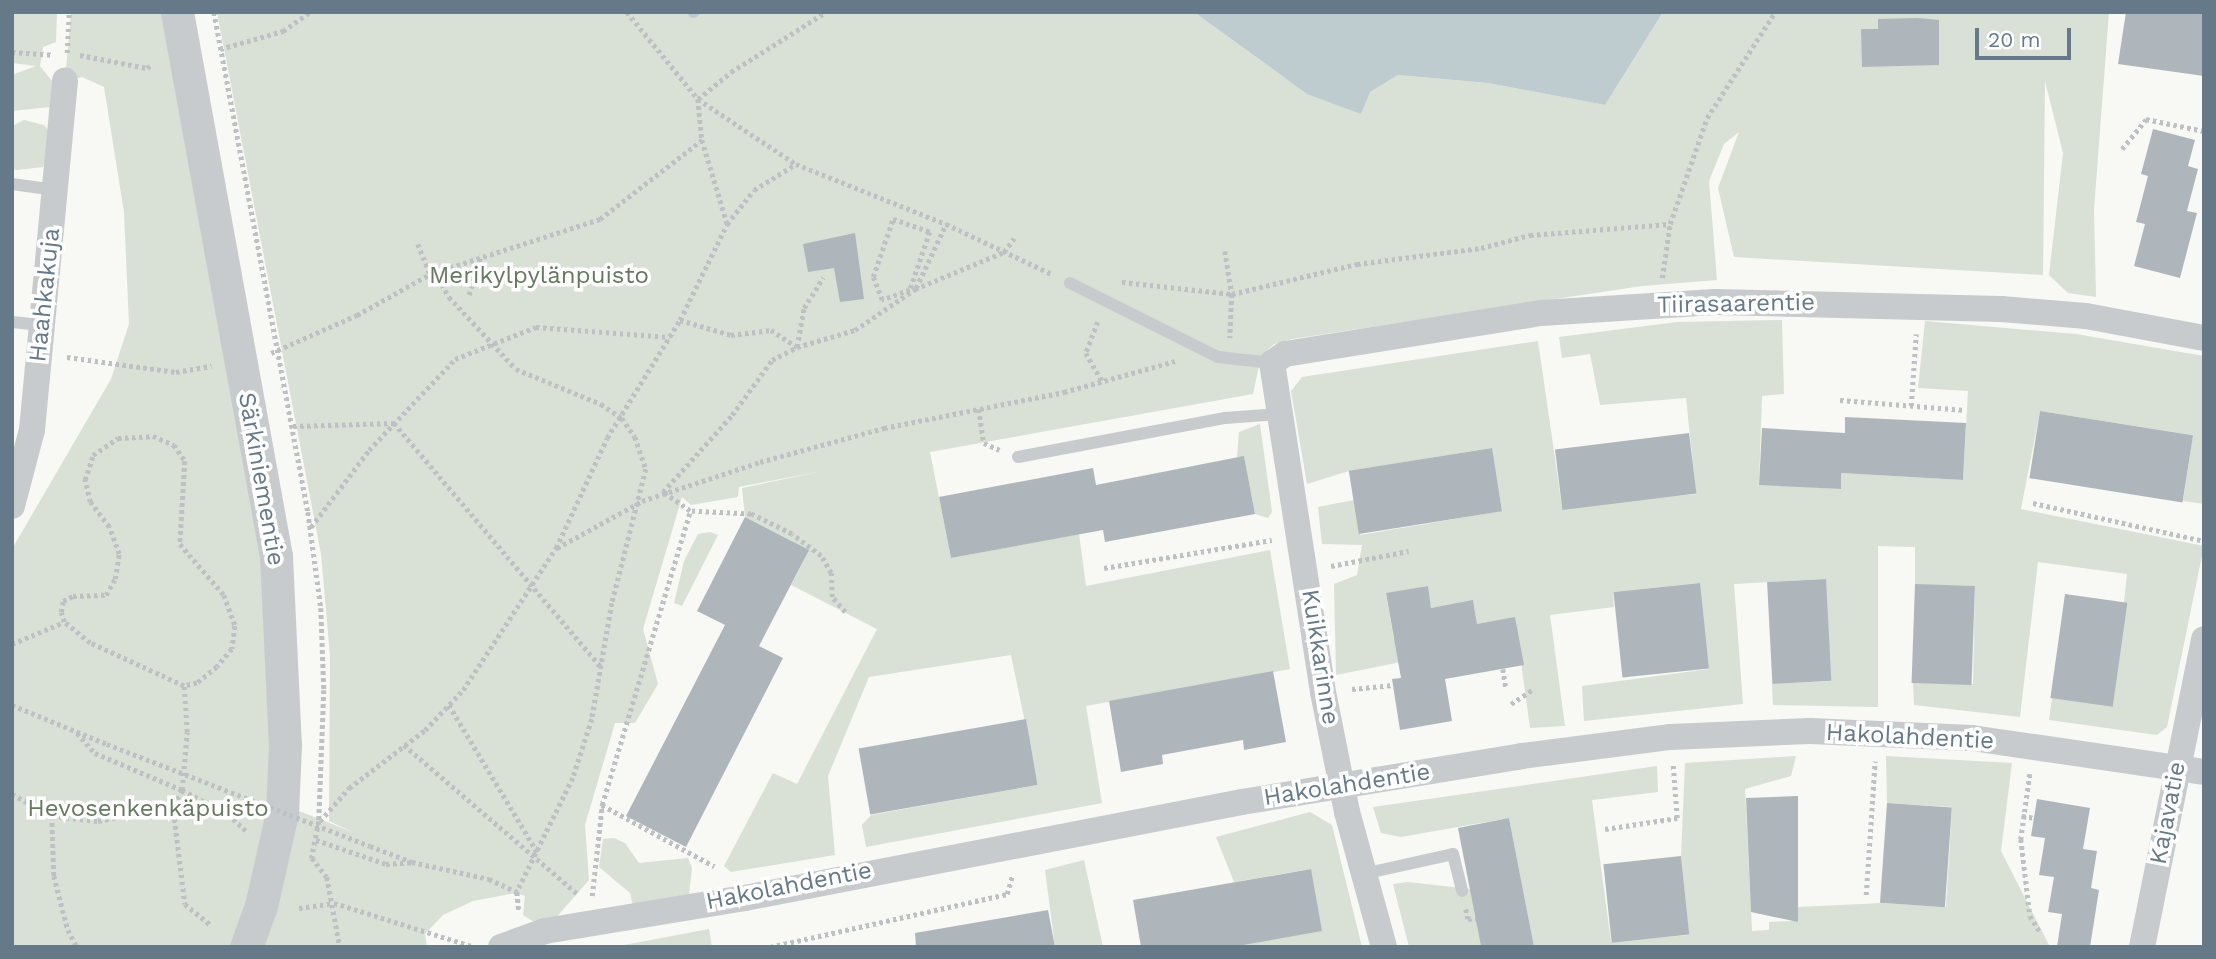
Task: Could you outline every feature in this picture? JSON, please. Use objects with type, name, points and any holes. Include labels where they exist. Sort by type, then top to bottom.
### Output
[{"type":"street","name":"Särkiniementie","points":[[177,12],[276,556],[285,745],[282,813],[261,906],[246,947]]},
{"type":"street","name":"Haahkakuja","points":[[12,506],[28,455],[65,81]]},
{"type":"street","name":"Tiirasaarentie","points":[[1272,363],[1285,354],[1541,313],[1715,302],[1917,304],[2086,316],[2204,338]]},
{"type":"street","name":"Kuikkarinne","points":[[1272,363],[1307,570],[1323,692],[1363,874],[1384,947]]},
{"type":"street","name":"Kajavatie","points":[[2142,947],[2204,639]]},
{"type":"street","name":"Hakolahdentie","points":[[512,941],[1007,846],[1522,756],[1671,737],[1877,732],[2035,746],[2204,772]]},
{"type":"lane","points":[[12,184],[56,190]]},
{"type":"lane","points":[[1070,283],[1224,357],[1272,363]]},
{"type":"lane","points":[[12,322],[41,325]]},
{"type":"lane","points":[[1017,457],[1225,418],[1280,414]]},
{"type":"lane","points":[[1363,874],[1453,854],[1462,891]]},
{"type":"path","points":[[65,81],[69,12]]},
{"type":"path","points":[[220,50],[284,31],[310,12]]},
{"type":"path","points":[[627,12],[698,99],[796,164],[946,224],[1070,283],[1150,282],[1232,294],[1356,264],[1481,248],[1530,235],[1670,223]]},
{"type":"path","points":[[698,99],[730,72],[826,12]]},
{"type":"path","points":[[1661,281],[1670,223],[1707,118],[1775,12]]},
{"type":"path","points":[[12,52],[45,56],[67,52],[147,68],[185,60]]},
{"type":"path","points":[[698,99],[702,140],[727,224]]},
{"type":"path","points":[[2122,149],[2146,119],[2204,131]]},
{"type":"path","points":[[39,354],[176,372],[280,351],[433,273],[600,219],[702,140]]},
{"type":"path","points":[[340,947],[334,903],[327,877],[312,858],[319,821],[349,788],[404,746],[449,705],[556,548],[607,438],[622,418],[680,320],[727,224],[754,190],[796,164]]},
{"type":"path","points":[[893,219],[930,232],[910,290],[882,300],[873,277],[893,219]]},
{"type":"path","points":[[915,289],[946,224]]},
{"type":"path","points":[[663,492],[732,415],[772,360],[797,346],[855,330],[915,289],[1004,252],[1014,238]]},
{"type":"path","points":[[418,244],[449,297],[516,369],[601,404],[622,418],[635,437],[646,469],[642,501],[612,603],[592,719],[573,778],[535,861],[517,892],[512,941]]},
{"type":"path","points":[[556,548],[663,492],[884,428],[1101,381],[1168,362],[1224,357],[1232,294],[1225,251]]},
{"type":"path","points":[[470,295],[482,255]]},
{"type":"path","points":[[797,346],[804,308],[823,278]]},
{"type":"path","points":[[1101,381],[1086,353],[1107,301]]},
{"type":"path","points":[[1911,406],[1917,304]]},
{"type":"path","points":[[680,320],[732,335],[771,330],[797,346]]},
{"type":"path","points":[[310,527],[394,424],[455,359],[494,346],[536,327],[670,337]]},
{"type":"path","points":[[1840,400],[1963,410]]},
{"type":"path","points":[[979,409],[984,443]]},
{"type":"path","points":[[293,426],[394,424]]},
{"type":"path","points":[[394,424],[600,667]]},
{"type":"path","points":[[153,436],[174,445],[185,461],[180,544],[225,595],[235,626],[232,649],[217,667],[197,683],[184,686],[90,643],[64,622],[63,601],[73,596],[106,595],[115,579],[119,554],[109,527],[90,502],[85,480],[93,455],[118,438],[153,436]]},
{"type":"path","points":[[663,492],[690,511],[751,514],[792,534],[821,556],[831,573],[832,597],[845,612]]},
{"type":"path","points":[[2033,503],[2204,541]]},
{"type":"path","points":[[404,746],[535,861],[591,904],[602,805],[690,511]]},
{"type":"path","points":[[1104,568],[1301,537]]},
{"type":"path","points":[[1307,570],[1409,551]]},
{"type":"path","points":[[12,644],[64,622]]},
{"type":"path","points":[[1503,669],[1506,688]]},
{"type":"path","points":[[184,686],[187,732],[182,790],[173,805],[186,904],[211,925]]},
{"type":"path","points":[[1511,704],[1531,690]]},
{"type":"path","points":[[12,705],[77,733],[412,862],[489,879],[517,892]]},
{"type":"path","points":[[449,705],[538,854]]},
{"type":"path","points":[[1867,895],[1877,732]]},
{"type":"path","points":[[77,733],[95,753],[182,790],[228,814],[246,831]]},
{"type":"path","points":[[1605,829],[1677,818],[1671,737]]},
{"type":"path","points":[[2035,746],[2022,816],[2030,916],[2040,932]]},
{"type":"path","points":[[12,794],[52,816],[97,821],[173,805]]},
{"type":"path","points":[[602,805],[714,866]]},
{"type":"path","points":[[52,816],[54,876],[68,930],[77,947]]},
{"type":"path","points":[[2022,816],[2034,818]]},
{"type":"path","points":[[316,840],[386,864],[412,862]]},
{"type":"path","points":[[770,947],[1007,894],[1015,870],[1007,846]]},
{"type":"path","points":[[299,908],[334,903],[475,947]]},
{"type":"green space","points":[[12,12],[57,12],[56,42],[43,47],[40,66],[52,81],[50,107],[12,111],[12,75],[36,66],[12,63]]},
{"type":"green space","name":"Merikylpylänpuisto","points":[[71,12],[174,12],[274,556],[284,805],[355,833],[329,821],[330,656],[321,554],[217,12],[1194,12],[1307,94],[1370,92],[1398,75],[1488,83],[1605,105],[1663,12],[2109,12],[2094,209],[2096,297],[2068,293],[2049,275],[2063,153],[2045,81],[2043,275],[1734,257],[1718,188],[1739,132],[1724,144],[1709,181],[1717,280],[1642,286],[1292,339],[1274,344],[1261,356],[1253,394],[930,452],[951,558],[1079,534],[1086,586],[1270,550],[1290,669],[1086,706],[1102,803],[866,847],[862,825],[871,815],[1038,785],[1011,655],[869,677],[828,776],[835,855],[731,872],[724,866],[773,773],[797,784],[877,629],[791,585],[803,562],[791,550],[792,541],[745,517],[742,488],[823,471],[739,487],[738,497],[691,505],[682,497],[643,629],[658,684],[635,723],[615,723],[585,825],[589,880],[553,921],[536,923],[523,915],[525,896],[516,893],[473,901],[443,915],[425,934],[427,947],[12,947],[12,549],[111,379],[129,324],[124,212],[104,87],[82,77],[65,81]]},
{"type":"green space","points":[[24,120],[44,125],[54,138],[43,167],[12,169],[12,126]]},
{"type":"green space","points":[[1782,320],[1784,394],[1762,396],[1759,484],[1840,489],[1841,473],[1963,480],[1968,391],[1918,388],[1925,321],[2076,334],[2204,356],[2204,504],[2183,501],[2193,435],[2040,411],[2021,509],[2204,546],[2167,727],[2157,735],[2049,720],[2052,698],[2113,706],[2127,574],[2038,562],[2020,717],[1914,705],[1913,683],[1973,684],[1975,586],[1915,585],[1915,547],[1878,546],[1878,707],[1773,705],[1772,684],[1831,681],[1825,579],[1734,584],[1743,704],[1584,721],[1582,686],[1709,669],[1699,583],[1613,592],[1614,607],[1550,615],[1565,726],[1530,728],[1515,618],[1477,624],[1473,601],[1431,608],[1427,586],[1386,594],[1394,640],[1436,655],[1336,675],[1334,584],[1357,575],[1362,545],[1322,544],[1318,507],[1354,500],[1360,535],[1502,511],[1491,448],[1349,471],[1307,484],[1291,391],[1302,377],[1538,341],[1562,507],[1696,494],[1686,398],[1600,405],[1590,354],[1562,358],[1559,337],[1677,322]]},
{"type":"green space","points":[[1260,424],[1272,512],[1268,518],[1255,514],[1244,457],[1237,457],[1239,432]]},
{"type":"green space","points":[[710,532],[718,535],[682,606],[674,603],[684,561],[698,534]]},
{"type":"green space","points":[[1796,756],[1791,776],[1745,789],[1752,931],[1769,930],[1769,922],[1792,921],[1798,907],[1882,903],[1946,907],[1952,807],[1887,803],[1886,756],[2012,763],[2001,851],[2050,947],[1534,947],[1509,818],[1401,837],[1381,833],[1373,807],[1657,766],[1658,792],[1592,800],[1611,942],[1689,935],[1681,856],[1685,763]]},
{"type":"green space","points":[[1310,812],[1332,825],[1362,947],[1232,947],[1321,930],[1310,869],[1234,882],[1216,837]]},
{"type":"green space","points":[[614,838],[625,843],[639,863],[688,858],[692,868],[689,894],[633,906],[630,893],[599,867],[603,839]]},
{"type":"green space","points":[[1084,860],[1103,947],[1055,947],[1045,870]]},
{"type":"green space","points":[[1408,882],[1470,889],[1481,947],[1409,947],[1393,884]]},
{"type":"green space","points":[[709,929],[712,947],[614,947]]},
{"type":"shaded area","points":[[1194,12],[1663,12],[1605,105],[1488,83],[1398,75],[1370,92],[1361,114],[1307,94]]},
{"type":"building","points":[[2126,12],[2204,12],[2204,76],[2118,64]]},
{"type":"building","points":[[1878,19],[1939,20],[1939,65],[1862,67],[1861,29],[1878,29]]},
{"type":"building","points":[[2153,129],[2195,140],[2188,166],[2198,169],[2187,211],[2197,213],[2180,278],[2134,266],[2145,224],[2136,222],[2148,176],[2141,174]]},
{"type":"building","points":[[855,233],[864,299],[840,302],[834,268],[808,272],[803,244]]},
{"type":"building","points":[[2040,411],[2193,435],[2182,502],[2029,478]]},
{"type":"building","points":[[1845,417],[1966,423],[1963,480],[1841,473],[1841,489],[1759,485],[1762,428],[1845,433]]},
{"type":"building","points":[[1689,433],[1696,494],[1562,510],[1555,449]]},
{"type":"building","points":[[1492,448],[1502,511],[1359,534],[1349,471]]},
{"type":"building","points":[[1244,456],[1255,514],[1105,542],[1103,530],[951,558],[939,497],[1093,468],[1096,485]]},
{"type":"building","points":[[745,517],[809,550],[759,646],[783,658],[686,847],[626,816],[725,625],[697,611]]},
{"type":"building","points":[[1826,579],[1831,681],[1772,684],[1767,582]]},
{"type":"building","points":[[1700,583],[1709,669],[1622,678],[1613,592]]},
{"type":"building","points":[[1915,584],[1975,586],[1972,685],[1912,683]]},
{"type":"building","points":[[1428,586],[1431,608],[1473,600],[1477,624],[1515,617],[1524,665],[1445,679],[1452,721],[1400,730],[1392,679],[1401,678],[1386,593]]},
{"type":"building","points":[[2065,594],[2127,603],[2113,707],[2050,698]]},
{"type":"building","points":[[1273,671],[1286,742],[1244,750],[1243,740],[1162,755],[1163,764],[1121,772],[1109,701]]},
{"type":"building","points":[[1026,719],[1038,785],[870,815],[859,749]]},
{"type":"building","points":[[1798,796],[1798,922],[1751,912],[1746,798]]},
{"type":"building","points":[[2037,799],[2090,808],[2083,849],[2097,851],[2091,888],[2099,890],[2090,947],[2057,947],[2062,914],[2048,912],[2054,877],[2039,875],[2045,838],[2031,836]]},
{"type":"building","points":[[1887,803],[1952,808],[1945,907],[1880,903]]},
{"type":"building","points":[[1509,818],[1534,947],[1481,947],[1458,828]]},
{"type":"building","points":[[1681,856],[1689,935],[1612,943],[1603,864]]},
{"type":"building","points":[[1311,869],[1322,931],[1232,947],[1141,947],[1133,900]]},
{"type":"building","points":[[1048,910],[1055,947],[916,947],[915,933]]},
{"type":"park label","name":"Hevosenkenkäpuisto","points":[[148,809]]}]
